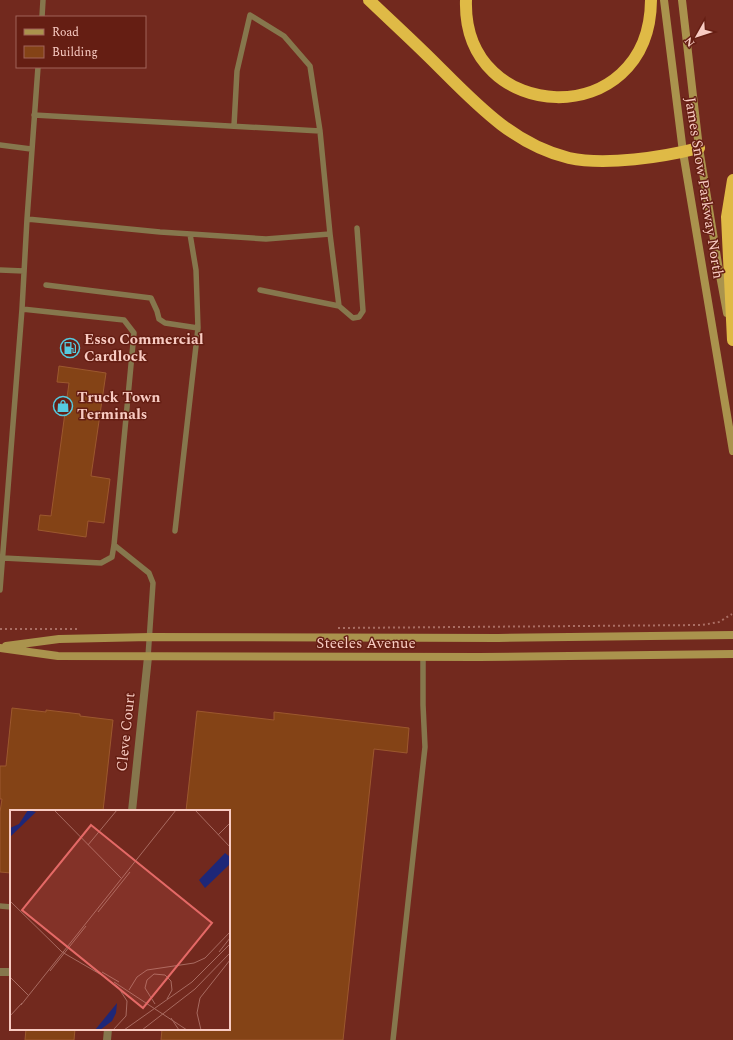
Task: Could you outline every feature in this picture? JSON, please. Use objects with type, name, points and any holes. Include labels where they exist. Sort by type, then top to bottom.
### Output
[{"type":"highway","points":[[369,0],[492,118],[520,138],[548,152],[570,158],[595,161],[618,161],[683,152],[699,148]]},
{"type":"highway","points":[[466,0],[466,18],[471,38],[480,56],[493,72],[509,84],[527,93],[547,98],[557,98],[578,96],[597,90],[622,73],[635,57],[648,30],[651,0]]},
{"type":"highway","points":[[733,180],[727,217],[733,340]]},
{"type":"main road","name":"James Snow Parkway North","points":[[664,0],[683,152],[733,452]]},
{"type":"main road","name":"James Snow Parkway North","points":[[682,0],[699,148],[718,270],[733,343]]},
{"type":"main road","name":"Steeles Avenue","points":[[0,647],[59,639],[150,637],[498,638],[733,635]]},
{"type":"main road","name":"Steeles Avenue","points":[[0,647],[58,656],[148,657],[423,657],[733,654]]},
{"type":"street","name":"Cleve Court","points":[[132,810],[148,657]]},
{"type":"street","points":[[107,1040],[108,1030]]},
{"type":"lane","points":[[42,16],[43,0]]},
{"type":"lane","points":[[234,126],[237,71],[250,15],[284,36],[310,66],[320,131],[339,306]]},
{"type":"lane","points":[[0,590],[22,309],[31,149],[38,68]]},
{"type":"lane","points":[[34,115],[320,131]]},
{"type":"lane","points":[[0,145],[31,149]]},
{"type":"lane","points":[[27,219],[190,234],[266,239],[330,234]]},
{"type":"lane","points":[[260,290],[339,306],[353,318],[358,317],[363,311],[357,228]]},
{"type":"lane","points":[[175,531],[198,328],[196,270],[190,234]]},
{"type":"lane","points":[[0,270],[24,271]]},
{"type":"lane","points":[[46,285],[151,298],[159,319],[166,323],[198,328]]},
{"type":"lane","points":[[2,558],[101,562],[112,557],[134,333],[124,320],[22,309]]},
{"type":"lane","points":[[114,545],[149,573],[153,584],[148,657]]},
{"type":"lane","points":[[393,1040],[425,747],[423,657]]},
{"type":"lane","points":[[0,906],[10,907]]},
{"type":"path","points":[[331,628],[702,625],[719,622],[732,614]]},
{"type":"path","points":[[0,629],[79,629]]},
{"type":"building","points":[[59,366],[106,373],[91,476],[110,479],[104,523],[88,521],[86,537],[38,530],[40,515],[51,516],[69,383],[57,382]]},
{"type":"building","points":[[12,708],[80,714],[80,716],[113,720],[103,810],[10,810],[10,873],[0,872],[0,812],[2,799],[0,799],[0,766],[6,766]]},
{"type":"building","points":[[197,711],[274,720],[274,712],[409,728],[407,753],[374,749],[343,1040],[161,1040],[162,1030],[230,1030],[230,810],[186,810]]},
{"type":"building","points":[[26,1030],[75,1030],[74,1040],[25,1040]]},
{"type":"place","name":"Esso Commercial Cardlock","points":[[70,348]]},
{"type":"place","name":"Truck Town Terminals","points":[[63,406]]}]
